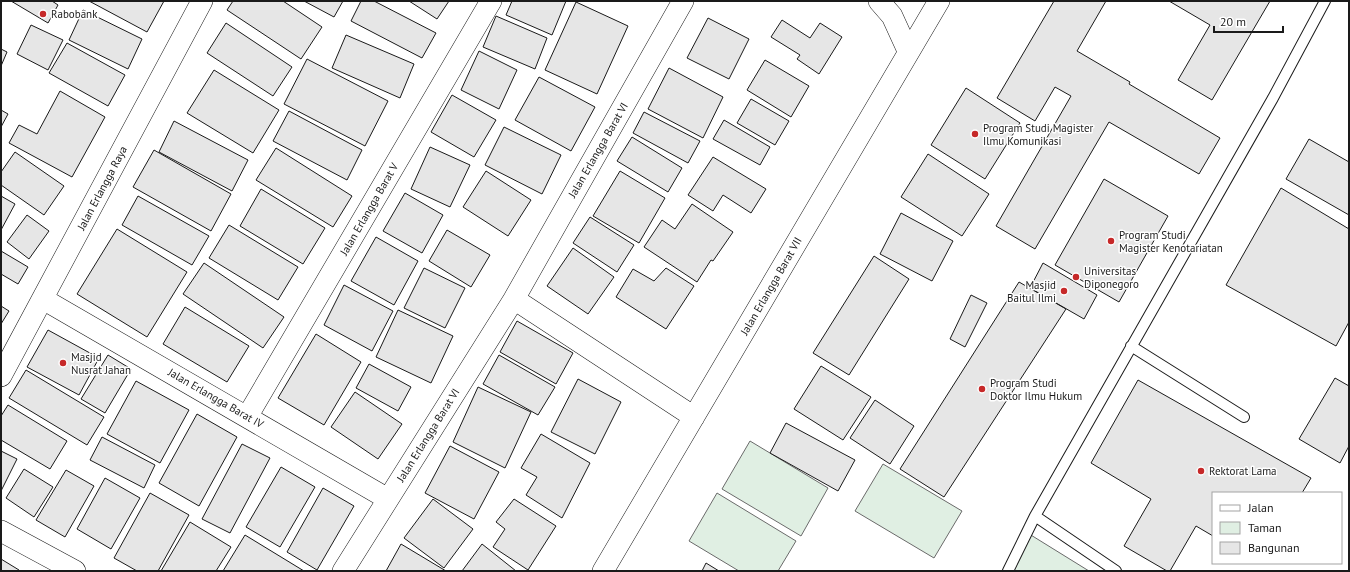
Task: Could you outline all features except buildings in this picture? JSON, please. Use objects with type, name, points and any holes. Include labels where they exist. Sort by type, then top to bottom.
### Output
[{"type":"street","name":"Jalan Erlangga Raya","points":[[1,376],[202,1]]},
{"type":"street","name":"Jalan Erlangga Barat V","points":[[247,417],[492,1]]},
{"type":"street","name":"Jalan Erlangga Barat VI","points":[[343,571],[514,298],[683,1]]},
{"type":"street","points":[[879,1],[892,16],[908,51]]},
{"type":"street","name":"Jalan Erlangga Barat VII","points":[[603,571],[908,51],[939,1]]},
{"type":"street","points":[[514,298],[694,417]]},
{"type":"street","name":"Jalan Erlangga Barat IV","points":[[43,299],[388,499]]},
{"type":"street","points":[[1,532],[75,571]]},
{"type":"lane","points":[[1008,571],[1035,516],[1273,98],[1325,1]]},
{"type":"lane","points":[[1131,346],[1244,417]]},
{"type":"lane","points":[[1035,516],[1116,571]]},
{"type":"green space","points":[[750,441],[828,488],[801,536],[722,489]]},
{"type":"green space","points":[[883,464],[962,511],[934,558],[855,511]]},
{"type":"green space","points":[[717,493],[796,541],[778,571],[739,571],[689,541]]},
{"type":"green space","points":[[1026,532],[1089,571],[1002,571]]},
{"type":"place","name":"Rabobank","points":[[43,14]]},
{"type":"place","name":"Program Studi Magister Ilmu Komunikasi","points":[[975,134]]},
{"type":"place","name":"Program Studi Magister Kenotariatan","points":[[1111,241]]},
{"type":"place","name":"Universitas Diponegoro","points":[[1076,277]]},
{"type":"place","name":"Masjid Baitul Ilmi","points":[[1064,291]]},
{"type":"place","name":"Masjid Nusrat Jahan","points":[[63,363]]},
{"type":"place","name":"Program Studi Doktor Ilmu Hukum","points":[[982,389]]},
{"type":"place","name":"Rektorat Lama","points":[[1201,471]]}]
